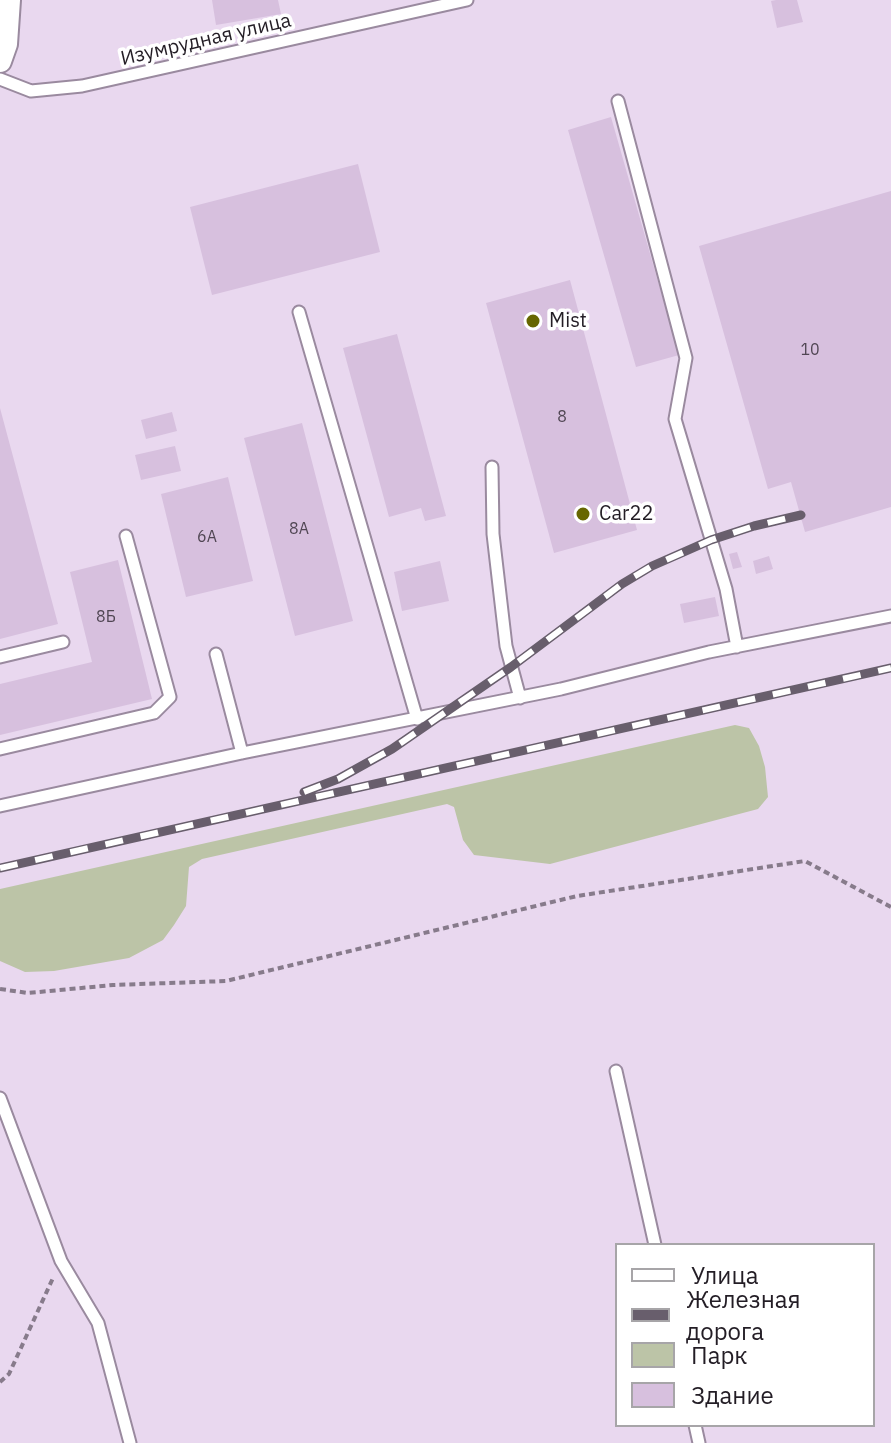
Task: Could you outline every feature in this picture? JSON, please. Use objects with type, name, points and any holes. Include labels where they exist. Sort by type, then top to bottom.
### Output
[{"type":"street","points":[[0,61],[6,44],[9,0]]},
{"type":"lane","name":"Изумрудная улица","points":[[0,79],[31,91],[82,86],[467,0]]},
{"type":"lane","points":[[618,101],[686,358],[675,419],[726,589],[737,647]]},
{"type":"lane","points":[[299,312],[417,719]]},
{"type":"lane","points":[[492,467],[493,534],[506,646],[520,698]]},
{"type":"lane","points":[[0,749],[154,713],[170,697],[126,536]]},
{"type":"lane","points":[[0,806],[242,753],[520,698],[737,647],[891,616]]},
{"type":"lane","points":[[0,657],[63,642]]},
{"type":"lane","points":[[216,654],[242,753]]},
{"type":"lane","points":[[616,1071],[655,1243]]},
{"type":"lane","points":[[0,1098],[61,1261],[98,1323],[130,1443]]},
{"type":"path","points":[[0,989],[28,993],[113,985],[226,981],[577,896],[805,861],[891,907]]},
{"type":"path","points":[[0,1382],[9,1374],[61,1261]]},
{"type":"green space","points":[[735,725],[749,728],[759,746],[765,767],[768,797],[758,809],[550,864],[474,855],[463,840],[454,807],[447,804],[202,859],[189,867],[186,906],[163,940],[129,958],[54,971],[25,972],[0,961],[0,889]]},
{"type":"building","points":[[212,0],[278,0],[281,14],[216,25]]},
{"type":"building","points":[[797,0],[803,22],[777,28],[771,1]]},
{"type":"building","points":[[611,117],[679,355],[636,367],[568,130]]},
{"type":"building","points":[[358,164],[380,252],[212,295],[190,207]]},
{"type":"building","points":[[891,191],[891,507],[805,532],[791,482],[768,489],[699,246]]},
{"type":"building","points":[[570,280],[637,530],[554,553],[486,303]]},
{"type":"building","points":[[397,334],[446,516],[425,521],[421,508],[389,517],[343,348]]},
{"type":"building","points":[[0,408],[58,624],[0,639]]},
{"type":"building","points":[[172,412],[177,431],[146,439],[141,420]]},
{"type":"building","points":[[302,423],[353,621],[295,636],[244,438]]},
{"type":"building","points":[[175,446],[181,471],[141,480],[135,455]]},
{"type":"building","points":[[228,477],[253,581],[186,597],[161,494]]},
{"type":"building","points":[[737,552],[742,567],[733,569],[729,554]]},
{"type":"building","points":[[769,556],[773,569],[756,574],[753,561]]},
{"type":"building","points":[[118,560],[152,699],[0,735],[0,684],[92,662],[70,572]]},
{"type":"building","points":[[440,561],[449,601],[402,611],[394,572]]},
{"type":"building","points":[[715,597],[719,616],[684,623],[680,604]]},
{"type":"railway","points":[[304,792],[338,779],[392,749],[511,667],[622,584],[652,566],[711,540],[801,515]]},
{"type":"railway","points":[[0,868],[891,668]]},
{"type":"place","name":"Mist","points":[[533,321]]},
{"type":"place","name":"Car22","points":[[583,514]]}]
